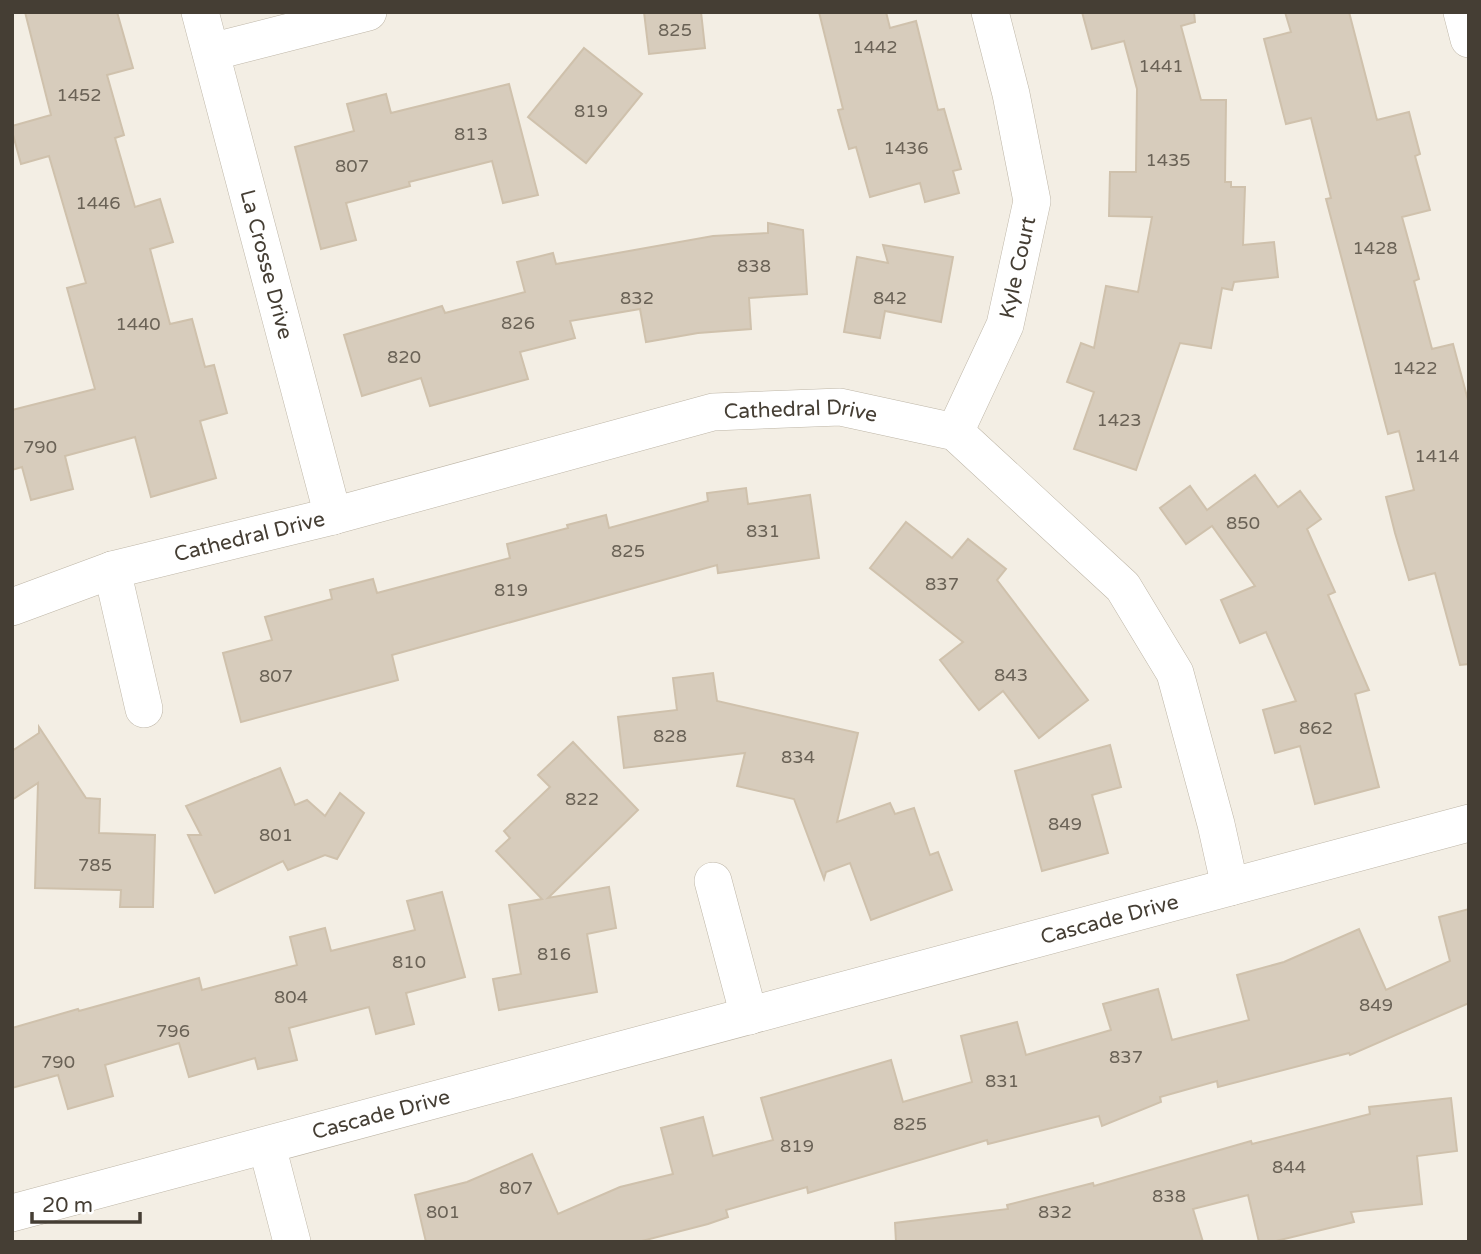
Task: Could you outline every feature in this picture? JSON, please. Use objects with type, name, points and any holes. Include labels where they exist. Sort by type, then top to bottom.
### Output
[{"type":"street","name":"La Crosse Drive","points":[[200,12],[333,516]]},
{"type":"street","points":[[211,52],[368,12]]},
{"type":"street","name":"Kyle Court","points":[[955,432],[1005,325],[1032,201],[1011,94],[990,12]]},
{"type":"street","points":[[1462,12],[1469,39]]},
{"type":"street","name":"Cathedral Drive","points":[[12,607],[111,570],[333,516],[713,412],[839,407],[955,432]]},
{"type":"street","points":[[955,432],[1123,587],[1175,673],[1216,824],[1230,887]]},
{"type":"street","points":[[111,570],[144,709]]},
{"type":"street","name":"Cascade Drive","points":[[12,1213],[1469,823]]},
{"type":"street","points":[[713,881],[749,1016]]},
{"type":"street","points":[[267,1146],[292,1242]]},
{"type":"building","points":[[25,12],[117,12],[133,68],[107,75],[124,135],[115,138],[135,207],[160,199],[173,242],[150,249],[170,324],[192,319],[205,367],[214,365],[227,413],[200,421],[216,478],[151,497],[135,437],[65,456],[73,489],[31,500],[22,467],[12,470],[12,410],[95,389],[67,288],[86,283],[49,156],[21,164],[12,131],[12,126],[51,115]]},
{"type":"building","points":[[644,12],[701,12],[705,48],[649,54]]},
{"type":"building","points":[[819,12],[886,12],[890,28],[916,21],[938,110],[944,109],[961,169],[953,171],[959,193],[925,202],[920,183],[870,197],[856,147],[849,149],[838,110],[843,109]]},
{"type":"building","points":[[1082,12],[1194,12],[1195,22],[1181,26],[1201,100],[1226,100],[1225,182],[1231,182],[1231,187],[1245,187],[1243,245],[1274,242],[1278,277],[1234,282],[1232,290],[1222,288],[1211,348],[1180,343],[1136,470],[1074,449],[1094,392],[1067,382],[1081,343],[1094,348],[1106,286],[1138,292],[1152,217],[1109,216],[1110,172],[1136,172],[1137,89],[1124,41],[1092,49]]},
{"type":"building","points":[[1285,12],[1349,12],[1377,120],[1409,112],[1420,154],[1415,156],[1430,210],[1402,217],[1419,279],[1414,281],[1432,349],[1453,344],[1469,404],[1469,664],[1460,665],[1435,573],[1409,580],[1395,533],[1386,497],[1414,490],[1399,431],[1388,434],[1326,199],[1331,198],[1311,118],[1286,124],[1264,39],[1291,32]]},
{"type":"building","points":[[584,48],[642,94],[586,163],[528,117]]},
{"type":"building","points":[[509,84],[538,195],[503,203],[492,161],[409,182],[410,186],[346,203],[356,240],[321,249],[295,147],[354,131],[347,104],[386,94],[391,113]]},
{"type":"building","points":[[768,223],[803,230],[807,294],[749,298],[751,329],[698,333],[646,342],[640,309],[570,321],[575,338],[520,352],[528,379],[430,406],[421,378],[362,396],[344,335],[442,306],[445,313],[525,292],[517,262],[553,253],[556,264],[713,236],[768,233]]},
{"type":"building","points":[[883,245],[953,257],[941,322],[885,311],[880,338],[844,332],[857,257],[888,263]]},
{"type":"building","points":[[1255,475],[1278,507],[1300,491],[1321,519],[1307,529],[1335,592],[1328,595],[1369,690],[1355,694],[1379,787],[1315,804],[1300,746],[1275,753],[1263,710],[1296,701],[1266,632],[1240,643],[1221,600],[1255,586],[1212,526],[1186,544],[1160,508],[1190,486],[1207,510]]},
{"type":"building","points":[[746,488],[748,504],[810,495],[819,558],[718,573],[717,565],[392,655],[398,680],[241,722],[223,653],[272,640],[265,617],[332,599],[330,590],[373,579],[377,593],[510,558],[507,544],[568,528],[567,525],[606,515],[609,528],[708,501],[707,493]]},
{"type":"building","points":[[906,522],[952,558],[968,539],[1006,569],[997,580],[1088,700],[1039,738],[1003,691],[979,710],[940,660],[963,642],[870,568]]},
{"type":"building","points":[[713,673],[717,701],[858,733],[837,822],[890,803],[895,814],[914,808],[930,855],[938,852],[952,890],[871,920],[850,863],[826,872],[824,879],[794,799],[737,786],[745,753],[624,768],[618,717],[677,710],[673,678]]},
{"type":"building","points":[[39,727],[86,798],[100,799],[99,833],[155,835],[153,907],[120,907],[121,890],[35,888],[38,783],[12,800],[12,751],[39,733]]},
{"type":"building","points":[[573,742],[638,810],[548,898],[609,887],[616,928],[587,934],[597,992],[499,1010],[493,979],[521,974],[509,905],[542,899],[496,851],[510,838],[504,831],[550,787],[538,775]]},
{"type":"building","points":[[1110,745],[1121,787],[1092,795],[1108,853],[1042,871],[1015,771]]},
{"type":"building","points":[[280,768],[295,805],[307,800],[325,816],[340,793],[364,813],[337,859],[325,855],[288,870],[283,861],[215,893],[188,835],[201,835],[186,806]]},
{"type":"building","points":[[442,892],[465,977],[406,993],[414,1024],[376,1034],[369,1007],[289,1028],[297,1060],[258,1069],[255,1058],[189,1077],[179,1043],[105,1065],[113,1096],[68,1109],[58,1075],[12,1088],[12,1028],[199,978],[202,990],[297,965],[290,937],[325,928],[331,951],[415,930],[407,901]]},
{"type":"building","points":[[1469,909],[1469,1003],[1350,1055],[1349,1053],[1218,1087],[1217,1081],[1160,1097],[1161,1102],[1102,1126],[1099,1116],[988,1144],[987,1140],[808,1193],[807,1187],[726,1210],[728,1217],[708,1224],[638,1242],[426,1242],[415,1195],[467,1182],[532,1154],[558,1214],[620,1187],[673,1174],[661,1128],[703,1117],[713,1156],[773,1140],[761,1098],[891,1060],[903,1102],[972,1082],[961,1036],[1017,1022],[1026,1055],[1111,1030],[1103,1004],[1158,989],[1172,1040],[1249,1020],[1237,975],[1284,962],[1359,929],[1386,990],[1450,961],[1439,917]]},
{"type":"building","points":[[1451,1098],[1457,1151],[1417,1156],[1422,1204],[1351,1212],[1354,1222],[1272,1242],[1259,1242],[1248,1195],[1193,1209],[1203,1242],[896,1242],[895,1223],[1008,1209],[1007,1205],[1093,1183],[1094,1186],[1251,1141],[1252,1144],[1370,1114],[1369,1107]]}]
